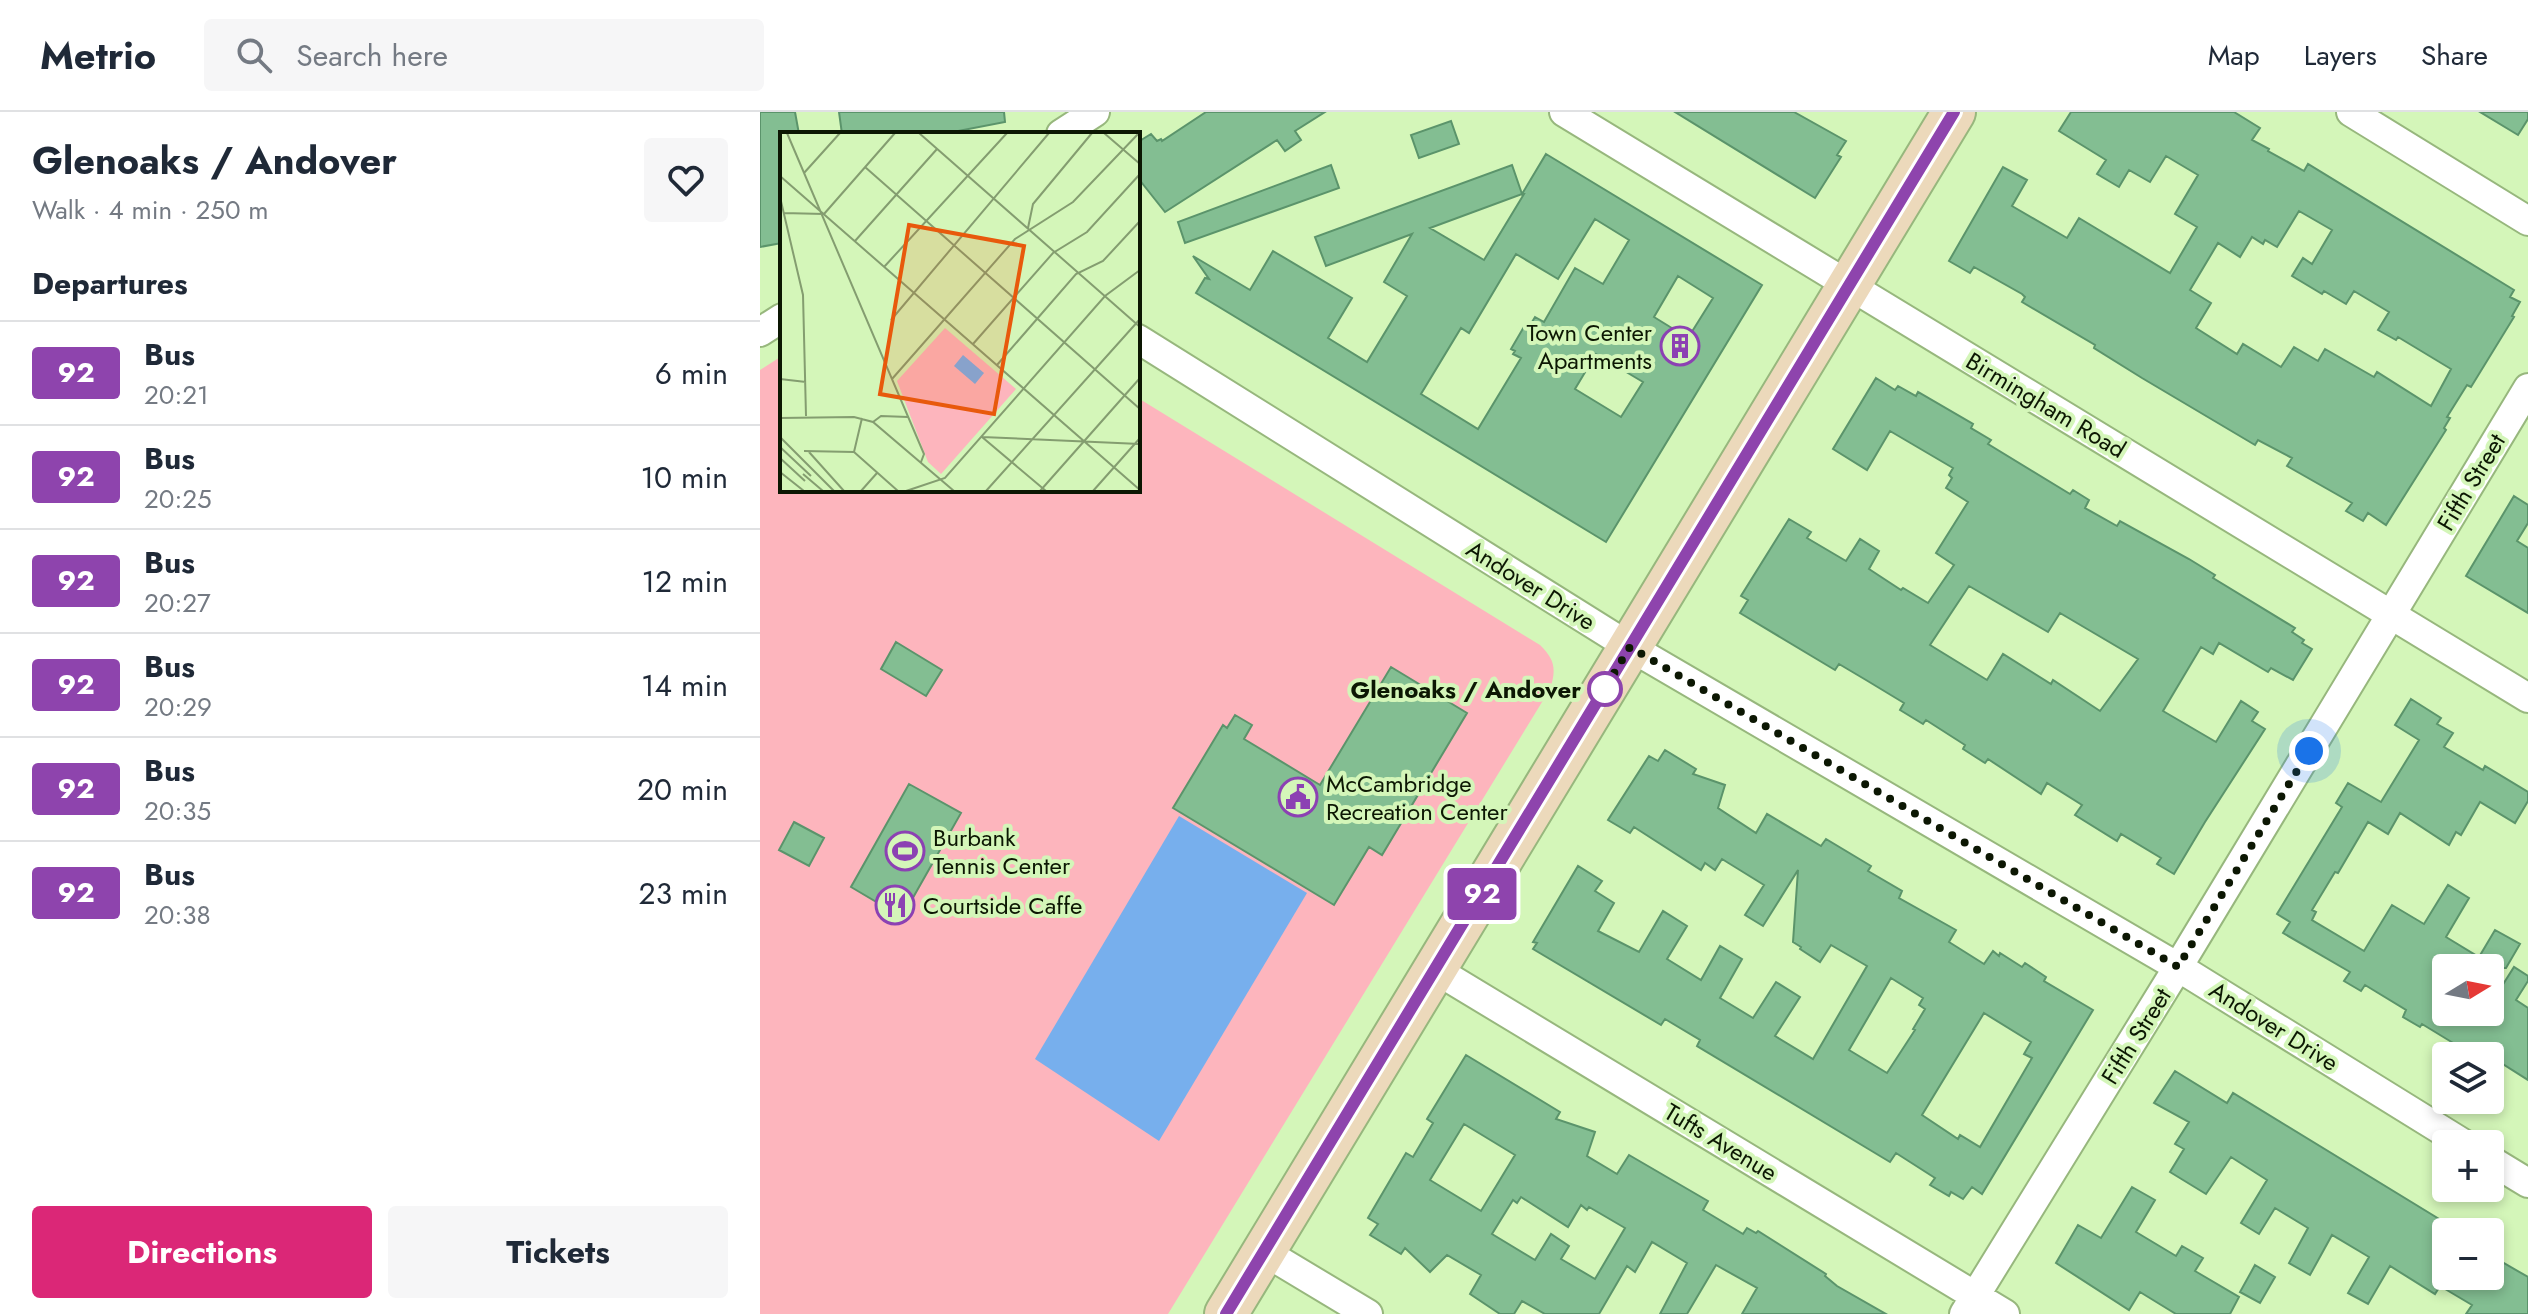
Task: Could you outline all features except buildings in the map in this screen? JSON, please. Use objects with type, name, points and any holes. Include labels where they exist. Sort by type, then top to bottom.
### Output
[{"type":"main road","points":[[1226,1314],[1954,112]]},
{"type":"street","points":[[1064,132],[1095,112]]},
{"type":"street","name":"Birmingham Road","points":[[1564,112],[2528,698]]},
{"type":"street","points":[[2351,112],[2528,221]]},
{"type":"street","points":[[760,332],[780,319]]},
{"type":"street","name":"Andover Drive","points":[[1140,340],[1630,647],[2178,967],[2441,1130]]},
{"type":"street","name":"Fifth Street","points":[[1970,1305],[2528,388]]},
{"type":"street","name":"Tufts Avenue","points":[[1436,970],[1970,1305],[2005,1314]]},
{"type":"street","points":[[2504,1168],[2528,1183]]},
{"type":"street","points":[[1263,1251],[1368,1314]]},
{"type":"shaded area","points":[[780,357],[780,492],[1140,492],[1140,399],[1540,645],[1551,660],[1554,670],[1550,689],[1168,1314],[760,1314],[760,370]]},
{"type":"water","points":[[1179,816],[1307,893],[1159,1141],[1035,1059]]},
{"type":"bus line","name":"92","points":[[1226,1314],[1954,112]]},
{"type":"place","name":"Town Center Apartments","points":[[1680,346]]},
{"type":"place","name":"Glenoaks / Andover","points":[[1605,689]]},
{"type":"place","name":"McCambridge Recreation Center","points":[[1298,797]]},
{"type":"place","name":"Burbank Tennis Center","points":[[905,851]]},
{"type":"place","name":"Courtside Caffe","points":[[895,905]]},
{"type":"route","points":[[1605,689],[1602,693],[1630,647],[2178,967],[2309,751]]}]
